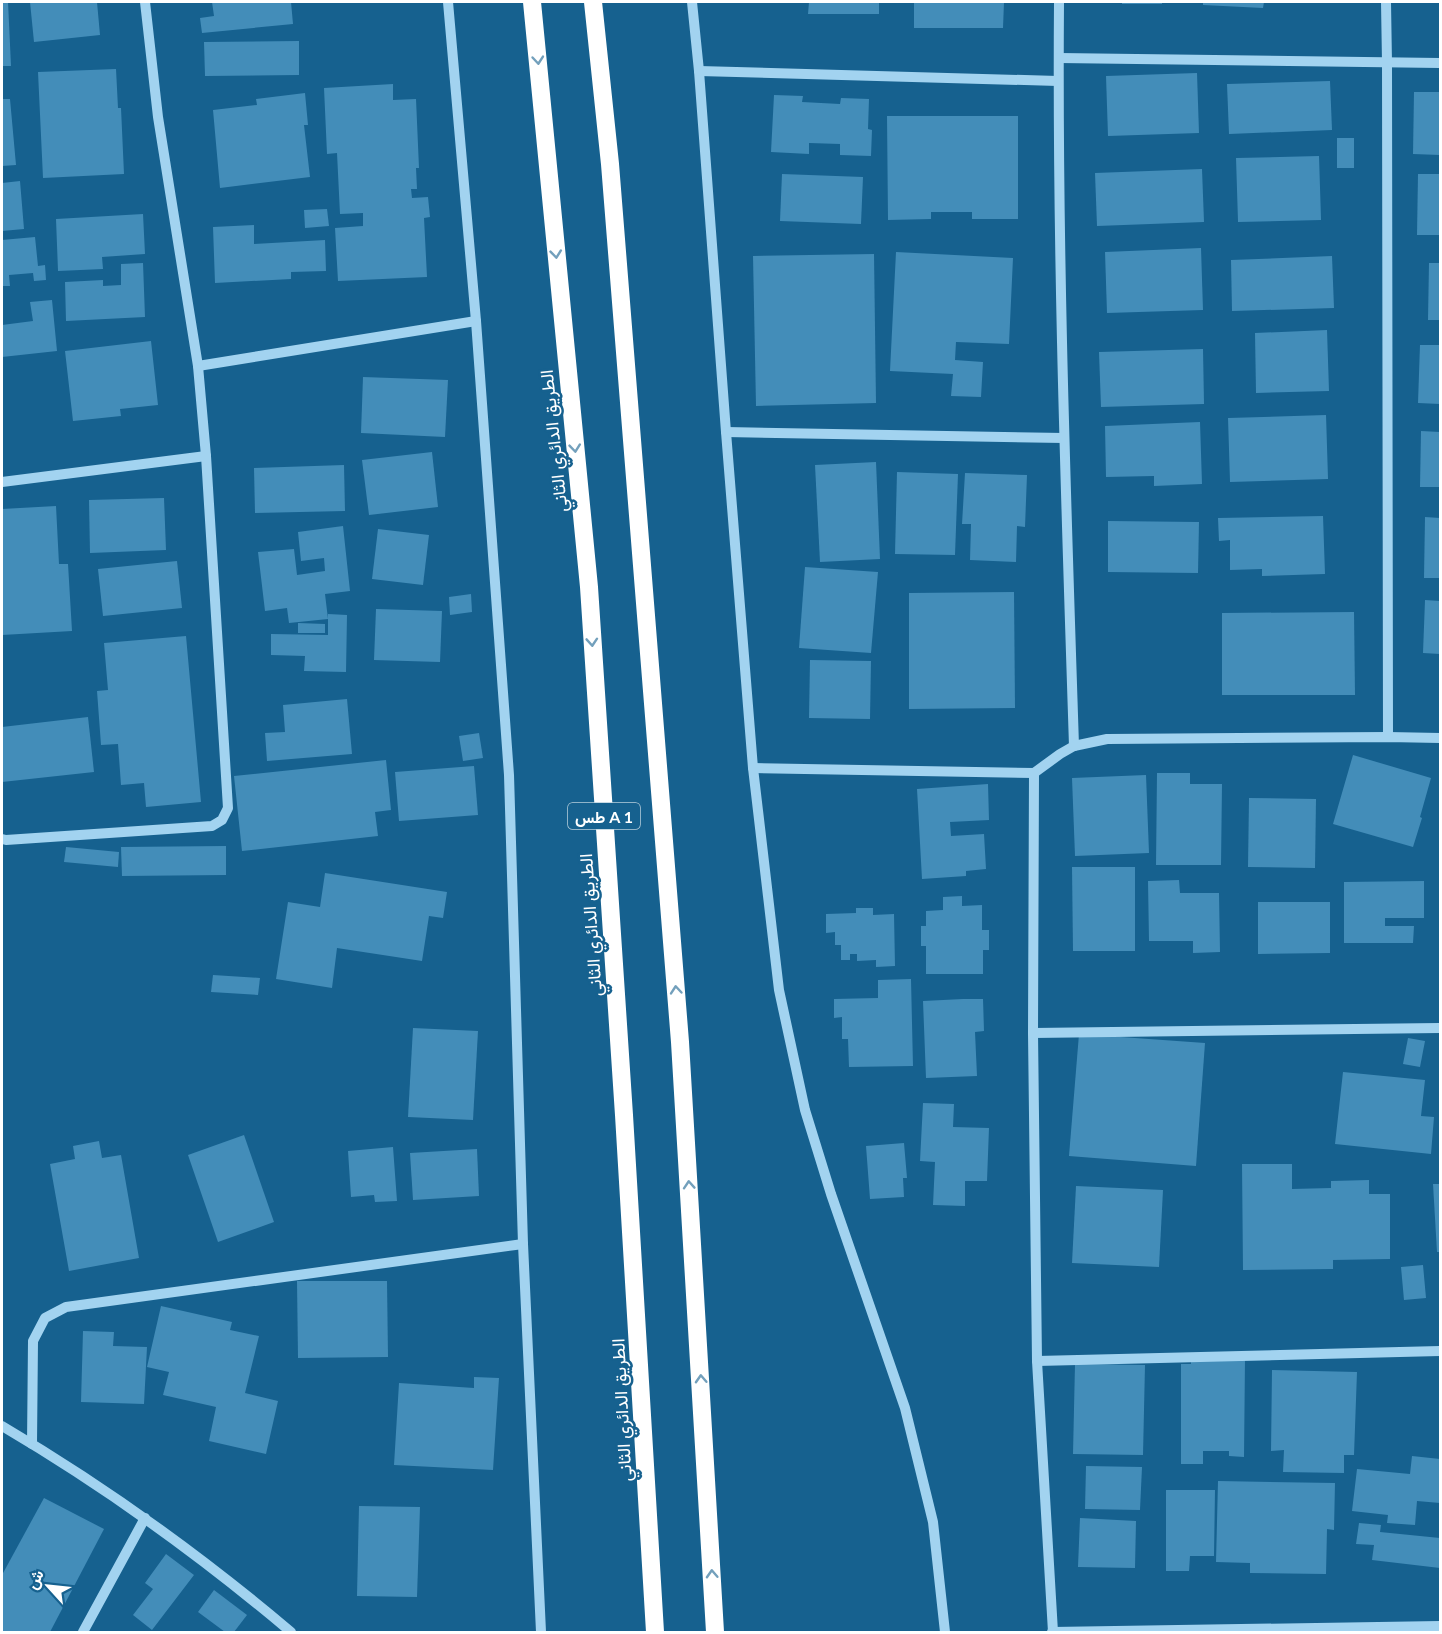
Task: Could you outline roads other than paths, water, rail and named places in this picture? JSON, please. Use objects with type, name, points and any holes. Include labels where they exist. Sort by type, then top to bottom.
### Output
[{"type":"highway","name":"الطريق الدائري الثاني","points":[[532,2],[590,599],[655,1632]]},
{"type":"highway","name":"طس A 1","points":[[593,2],[610,164],[680,1042],[715,1632]]},
{"type":"street","points":[[2,839],[212,826],[222,820],[228,808],[206,456],[198,366],[158,117],[145,2]]},
{"type":"street","points":[[448,2],[476,321],[509,775],[523,1244],[541,1632]]},
{"type":"street","points":[[692,2],[753,768],[779,990],[805,1110],[831,1194],[905,1408],[933,1522],[945,1632]]},
{"type":"street","points":[[1059,2],[1058,81],[1064,438],[1074,746]]},
{"type":"street","points":[[1386,2],[1388,737]]},
{"type":"street","points":[[1059,58],[1440,63]]},
{"type":"street","points":[[699,71],[1058,81]]},
{"type":"street","points":[[198,366],[476,321]]},
{"type":"street","points":[[726,432],[1064,438]]},
{"type":"street","points":[[2,482],[206,456]]},
{"type":"street","points":[[753,768],[1034,773],[1074,746],[1107,739],[1440,738]]},
{"type":"street","points":[[1034,773],[1033,1033],[1037,1361],[1052,1632],[1440,1626]]},
{"type":"street","points":[[1033,1033],[1440,1028]]},
{"type":"street","points":[[32,1444],[33,1341],[45,1318],[66,1307],[523,1244]]},
{"type":"street","points":[[1037,1361],[1440,1351]]},
{"type":"street","points":[[2,1426],[145,1518],[291,1632]]},
{"type":"street","points":[[83,1632],[145,1518]]}]
